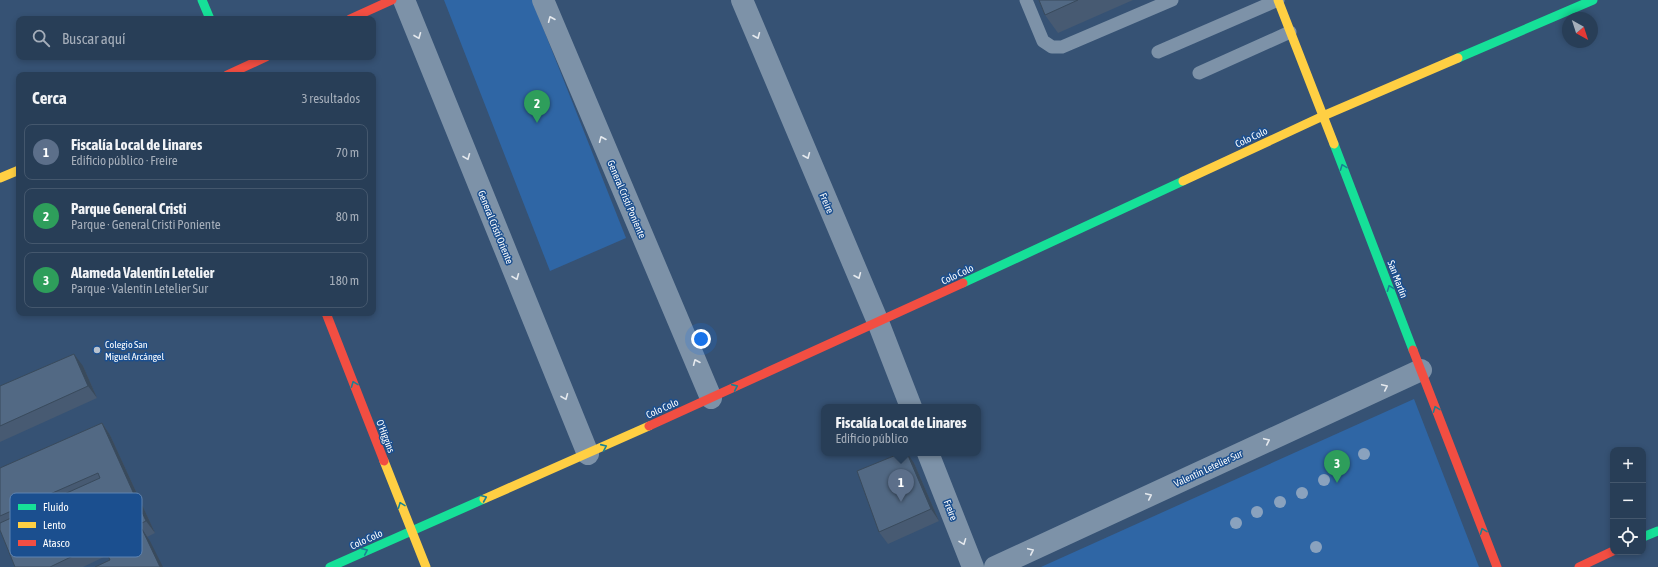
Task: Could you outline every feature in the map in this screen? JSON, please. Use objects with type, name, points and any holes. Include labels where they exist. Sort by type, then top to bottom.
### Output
[{"type":"street","points":[[202,0],[209,16]]},
{"type":"street","points":[[357,16],[392,0]]},
{"type":"street","name":"General Cristi Oriente","points":[[404,0],[588,454]]},
{"type":"street","name":"General Cristi Poniente","points":[[543,0],[711,398]]},
{"type":"street","name":"Freire","points":[[742,0],[878,322],[910,404]]},
{"type":"street","name":"San Martín","points":[[1278,0],[1497,567]]},
{"type":"street","name":"Colo Colo","points":[[330,567],[411,530],[588,454],[878,322],[1323,116],[1593,0]]},
{"type":"street","points":[[235,72],[260,60]]},
{"type":"street","points":[[228,62],[230,72]]},
{"type":"street","points":[[0,178],[16,171]]},
{"type":"street","name":"O'Higgins","points":[[327,316],[426,567]]},
{"type":"street","name":"Valentín Letelier Sur","points":[[995,567],[1421,370]]},
{"type":"street","name":"Freire","points":[[929,456],[973,567]]},
{"type":"street","points":[[1646,536],[1658,530]]},
{"type":"street","points":[[1579,567],[1610,552]]},
{"type":"lane","points":[[1026,0],[1043,40],[1052,47],[1062,47],[1172,0]]},
{"type":"lane","points":[[1158,52],[1278,0]]},
{"type":"lane","points":[[1199,72],[1290,32]]},
{"type":"shaded area","points":[[444,0],[532,0],[626,238],[550,271]]},
{"type":"shaded area","points":[[1414,399],[1479,567],[1041,567]]},
{"type":"building","points":[[1039,0],[1078,0],[1045,15]]},
{"type":"building","points":[[74,354],[88,386],[0,426],[0,386]]},
{"type":"building","points":[[102,423],[133,493],[67,493],[100,478],[98,473],[52,493],[10,493],[10,512],[0,516],[0,468]]},
{"type":"building","points":[[894,456],[908,456],[931,509],[879,532],[857,471]]},
{"type":"building","points":[[142,512],[146,521],[142,523]]},
{"type":"building","points":[[10,518],[10,555],[0,530],[0,523]]},
{"type":"building","points":[[142,529],[160,567],[95,567],[110,560],[109,557],[142,557]]},
{"type":"building","points":[[11,557],[71,557],[50,567],[15,567]]},
{"type":"traffic: fast","points":[[202,0],[209,16]]},
{"type":"traffic: fast","points":[[1458,58],[1593,0]]},
{"type":"traffic: fast","points":[[1334,144],[1413,350]]},
{"type":"traffic: fast","points":[[963,283],[1183,181]]},
{"type":"traffic: fast","points":[[330,567],[484,499]]},
{"type":"traffic: fast","points":[[1646,536],[1658,531]]},
{"type":"traffic: slow","points":[[1278,0],[1334,144]]},
{"type":"traffic: slow","points":[[1183,181],[1323,116],[1458,58]]},
{"type":"traffic: slow","points":[[0,178],[16,171]]},
{"type":"traffic: slow","points":[[484,499],[649,426]]},
{"type":"traffic: slow","points":[[384,461],[426,567]]},
{"type":"traffic: jam","points":[[357,16],[392,0]]},
{"type":"traffic: jam","points":[[234,72],[260,60]]},
{"type":"traffic: jam","points":[[649,426],[963,283]]},
{"type":"traffic: jam","points":[[327,316],[384,461]]},
{"type":"traffic: jam","points":[[1413,350],[1497,567]]},
{"type":"traffic: jam","points":[[1579,567],[1610,552]]},
{"type":"place","name":"Parque General Cristi","points":[[537,123]]},
{"type":"place","name":"Colegio San Miguel Arcángel","points":[[97,350]]},
{"type":"place","name":"Alameda Valentín Letelier","points":[[1337,483]]},
{"type":"place","name":"Fiscalía Local de Linares","points":[[901,502]]}]
